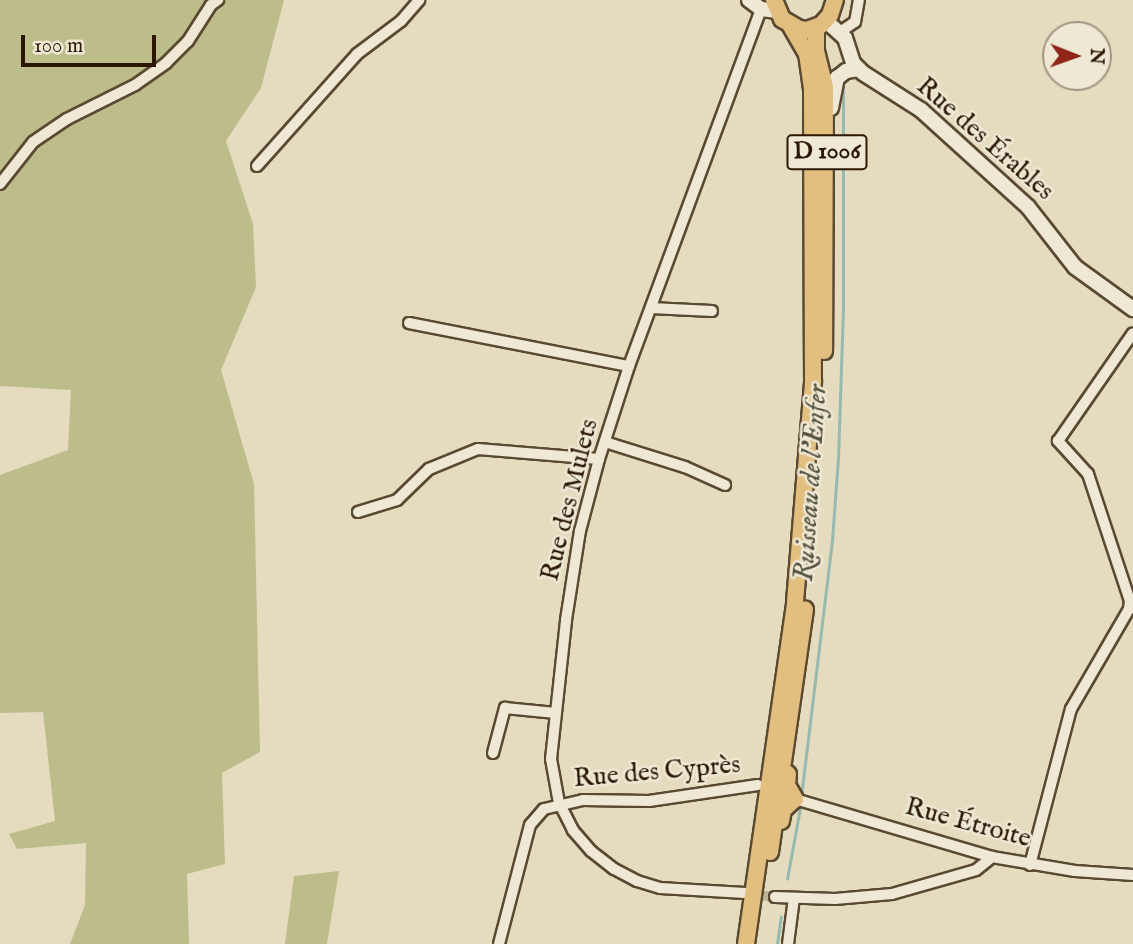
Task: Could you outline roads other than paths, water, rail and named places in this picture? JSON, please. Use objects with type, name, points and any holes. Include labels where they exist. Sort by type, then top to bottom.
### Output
[{"type":"main road","points":[[765,5],[799,29],[821,24],[835,0]]},
{"type":"main road","name":"D 1006","points":[[757,944],[806,604],[819,463],[827,158],[825,88],[816,51],[821,24]]},
{"type":"main road","name":"D 1006","points":[[746,944],[802,541],[813,381],[812,89],[807,54],[790,25]]},
{"type":"main road","points":[[769,860],[779,839],[783,810],[802,801],[787,785],[787,740]]},
{"type":"street","points":[[0,184],[33,142],[67,119],[135,85],[166,63],[188,41],[211,5],[218,0]]},
{"type":"street","points":[[257,166],[357,54],[401,21],[419,0]]},
{"type":"street","points":[[840,32],[855,22],[859,0]]},
{"type":"street","name":"Rue des Mulets","points":[[745,893],[670,890],[625,876],[591,851],[573,830],[559,803],[551,759],[566,621],[578,542],[599,459],[629,366],[765,5]]},
{"type":"street","name":"Rue des Érables","points":[[821,24],[840,32],[853,63],[859,69],[921,110],[1034,213],[1075,267],[1133,309]]},
{"type":"street","points":[[827,158],[835,86],[838,78],[846,71],[859,69]]},
{"type":"street","name":"Rue des Érables","points":[[1116,295],[1133,299]]},
{"type":"street","points":[[651,308],[712,311]]},
{"type":"street","points":[[409,323],[629,366]]},
{"type":"street","points":[[1030,865],[1071,709],[1129,609],[1128,593],[1093,485],[1079,462],[1058,441],[1130,342],[1133,333]]},
{"type":"street","points":[[605,442],[685,467],[725,485]]},
{"type":"street","points":[[358,512],[397,500],[429,469],[478,449],[599,459]]},
{"type":"street","points":[[493,753],[505,708],[556,713]]},
{"type":"street","name":"Rue des Cyprès","points":[[766,805],[758,785],[772,754]]},
{"type":"street","name":"Rue des Cyprès","points":[[559,803],[649,801],[758,785]]},
{"type":"street","name":"Rue Étroite","points":[[802,801],[992,857],[1030,865],[1133,875]]},
{"type":"street","points":[[499,944],[530,825],[544,809],[559,803]]},
{"type":"street","points":[[775,897],[845,899],[892,894],[976,870],[992,857]]},
{"type":"street","points":[[788,944],[794,898]]},
{"type":"waterway","name":"Ruisseau de l'Enfer","points":[[801,797],[832,540],[838,459],[843,307],[843,87]]},
{"type":"waterway","name":"Ruisseau de l'Enfer","points":[[787,879],[801,803]]},
{"type":"waterway","name":"Ruisseau de l'Enfer","points":[[777,944],[781,917]]},
{"type":"tunnel","points":[[748,894],[775,897]]}]
